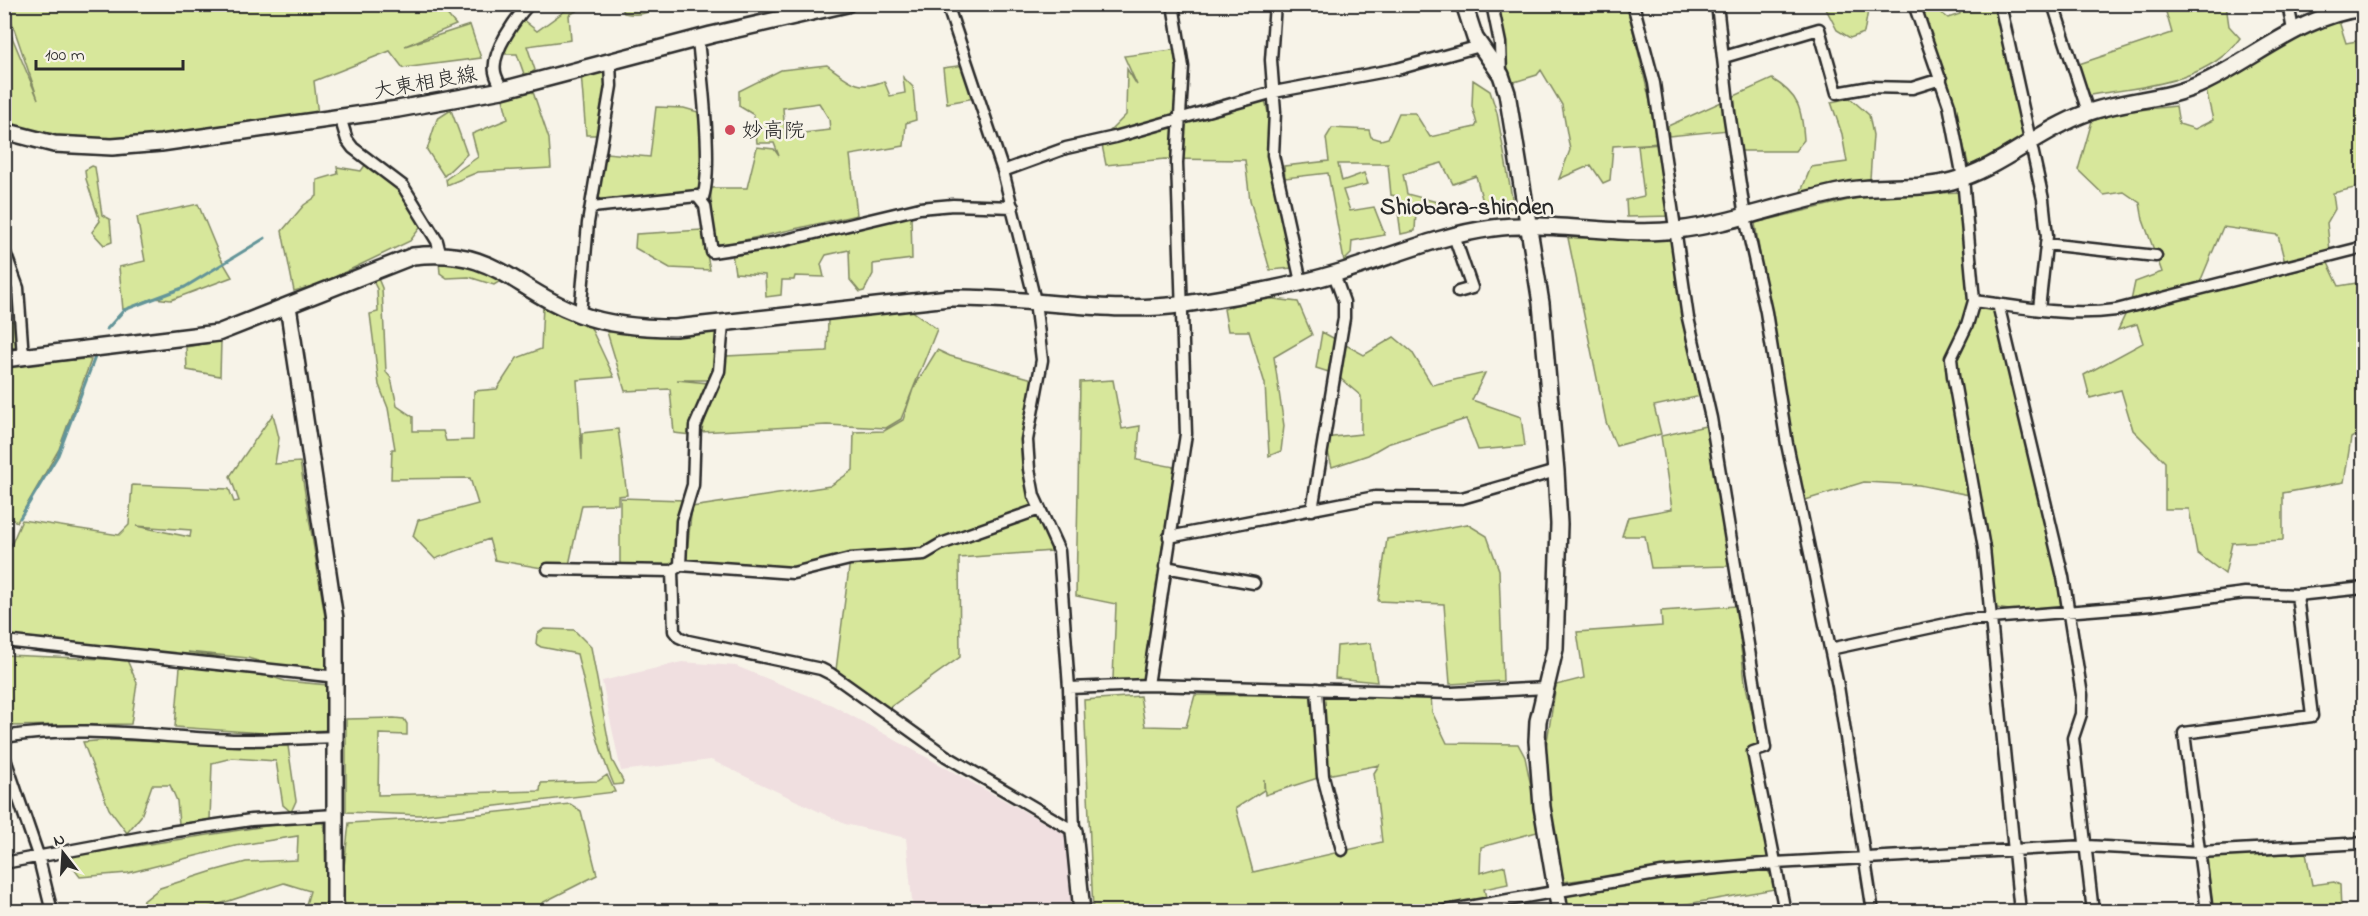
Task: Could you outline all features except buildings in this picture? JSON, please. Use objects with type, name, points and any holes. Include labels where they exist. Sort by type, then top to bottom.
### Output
[{"type":"street","points":[[502,90],[494,70],[502,42],[529,4]]},
{"type":"street","name":"大東相良線","points":[[4,131],[54,144],[112,147],[161,143],[455,100],[847,4]]},
{"type":"street","points":[[947,4],[1003,171],[1035,301],[1042,360],[1027,440],[1029,469],[1034,496],[1059,551],[1069,688],[1074,831],[1082,912]]},
{"type":"street","points":[[1148,685],[1186,434],[1177,163],[1183,67],[1173,4]]},
{"type":"street","points":[[1275,4],[1271,60],[1275,112],[1273,155],[1301,282]]},
{"type":"street","points":[[1464,4],[1475,38],[1501,75],[1507,93],[1547,349],[1559,524],[1555,649],[1538,722],[1538,765],[1560,912]]},
{"type":"street","points":[[1491,4],[1500,43],[1501,75]]},
{"type":"street","points":[[1633,4],[1654,83],[1688,318],[1711,418],[1765,748],[1753,752],[1785,912]]},
{"type":"street","points":[[1717,4],[1729,112],[1745,217],[1766,312],[1787,444],[1830,650],[1873,912]]},
{"type":"street","points":[[1914,4],[1941,79],[1963,178],[1974,301],[1952,358],[1984,548],[2020,912]]},
{"type":"street","points":[[2000,4],[2043,199],[2046,244],[2039,309]]},
{"type":"street","points":[[2053,4],[2088,112]]},
{"type":"street","points":[[2288,4],[2293,30]]},
{"type":"street","points":[[4,359],[218,333],[413,256],[440,253],[470,257],[500,269],[551,301],[580,315],[653,328],[723,323],[949,298],[994,297],[1117,308],[1182,304],[1334,274],[1454,236],[1497,227],[1528,226],[1621,231],[1677,230],[1745,217],[1849,190],[1927,187],[1963,178],[1996,164],[2029,142],[2088,112],[2195,87],[2293,30],[2338,11],[2364,8]]},
{"type":"street","points":[[1724,57],[1819,29],[1837,93],[1870,87],[1912,88],[1941,79]]},
{"type":"street","points":[[698,39],[706,165],[706,192],[702,200]]},
{"type":"street","points":[[1003,171],[1066,148],[1180,120],[1274,92],[1397,69],[1480,45]]},
{"type":"street","points":[[580,315],[588,224],[611,86],[610,63]]},
{"type":"street","points":[[340,117],[347,140],[353,148],[404,186],[437,241],[440,253]]},
{"type":"street","points":[[592,207],[698,196],[702,200],[712,252],[773,243],[920,208],[953,205],[1013,207]]},
{"type":"street","points":[[1454,236],[1472,288],[1458,292]]},
{"type":"street","points":[[2046,244],[2156,256]]},
{"type":"street","points":[[1974,301],[2070,314],[2116,310],[2364,247]]},
{"type":"street","points":[[4,250],[18,288],[23,357]]},
{"type":"street","points":[[1312,510],[1344,318],[1344,302],[1334,274]]},
{"type":"street","points":[[1998,304],[2063,577],[2082,695],[2081,714],[2073,738],[2093,912]]},
{"type":"street","points":[[288,306],[333,589],[337,678],[335,912]]},
{"type":"street","points":[[723,323],[719,371],[695,426],[693,485],[682,521],[676,568],[673,622],[679,637],[831,674],[946,756],[1074,831]]},
{"type":"street","points":[[1169,537],[1375,497],[1462,498],[1556,471]]},
{"type":"street","points":[[548,569],[579,572],[676,568],[793,573],[850,559],[924,554],[941,544],[1040,509]]},
{"type":"street","points":[[1165,567],[1254,583]]},
{"type":"street","points":[[1830,650],[1965,620],[2068,612],[2245,593],[2297,595],[2364,588]]},
{"type":"street","points":[[2207,912],[2184,733],[2313,716],[2297,595]]},
{"type":"street","points":[[4,641],[337,678]]},
{"type":"street","points":[[1069,688],[1148,685],[1452,693],[1547,688]]},
{"type":"street","points":[[1317,689],[1323,776],[1342,850]]},
{"type":"street","points":[[4,737],[32,733],[103,731],[240,740],[336,737]]},
{"type":"street","points":[[4,756],[38,855],[52,912]]},
{"type":"street","points":[[4,863],[38,855],[241,821],[336,814]]},
{"type":"street","points":[[1440,912],[1662,873],[1775,863],[2086,846],[2200,852],[2364,843]]},
{"type":"shaded area","points":[[682,662],[736,666],[832,705],[1067,835],[1073,911],[913,911],[906,838],[845,824],[711,760],[621,771],[602,681]]},
{"type":"green space","points":[[660,4],[643,14],[624,13],[621,5]]},
{"type":"green space","points":[[6,5],[439,5],[456,25],[405,46],[470,25],[481,58],[403,68],[390,51],[314,81],[318,115],[116,142],[56,137],[51,133],[48,137],[31,135],[27,129],[5,123],[4,18],[38,99]]},
{"type":"green space","points":[[573,5],[587,5],[569,15],[571,40],[527,46],[535,70],[530,74],[524,74],[517,54],[503,54],[506,42],[522,19],[537,31]]},
{"type":"green space","points":[[1494,5],[1627,5],[1660,143],[1613,146],[1610,180],[1603,183],[1591,165],[1559,179],[1570,150],[1562,105],[1541,70],[1537,75],[1511,83]]},
{"type":"green space","points":[[1824,5],[1869,5],[1864,33],[1850,38],[1837,30]]},
{"type":"green space","points":[[1931,5],[1948,18],[1960,14],[1959,5],[1997,5],[2024,136],[1996,156],[1969,168],[1951,91],[1921,8]]},
{"type":"green space","points":[[2164,5],[2226,5],[2229,26],[2240,38],[2210,65],[2192,74],[2151,85],[2090,95],[2076,65],[2172,33]]},
{"type":"green space","points":[[2337,15],[2346,43],[2363,40],[2363,186],[2333,193],[2335,209],[2327,223],[2330,251],[2285,263],[2278,235],[2223,227],[2200,282],[2161,295],[2131,301],[2135,282],[2162,272],[2143,220],[2140,203],[2124,192],[2104,195],[2078,170],[2092,121],[2120,112],[2176,106],[2179,124],[2195,129],[2213,120],[2206,90]]},
{"type":"green space","points":[[1180,49],[1180,118],[1264,95],[1271,126],[1274,175],[1292,268],[1270,270],[1250,200],[1245,160],[1165,159],[1106,165],[1101,140],[1126,115],[1127,69],[1137,85],[1124,56]]},
{"type":"green space","points":[[827,65],[847,80],[860,85],[884,81],[890,96],[905,93],[903,77],[913,87],[916,120],[906,123],[904,146],[850,155],[857,215],[722,245],[715,243],[710,188],[747,188],[757,147],[774,149],[779,156],[774,143],[757,143],[754,115],[739,106],[739,91],[781,70]],"holes":[[[819,103],[829,119],[830,130],[785,135],[783,108]]]},
{"type":"green space","points":[[965,65],[975,98],[947,103],[943,68]]},
{"type":"green space","points":[[609,66],[599,135],[586,135],[581,73]]},
{"type":"green space","points":[[1772,79],[1788,91],[1800,111],[1804,140],[1795,151],[1741,151],[1738,129],[1669,136],[1668,126]]},
{"type":"green space","points":[[1473,80],[1490,91],[1497,113],[1514,209],[1483,202],[1476,176],[1453,184],[1442,163],[1403,174],[1407,194],[1441,203],[1416,211],[1415,231],[1401,234],[1396,196],[1391,195],[1388,164],[1338,164],[1342,181],[1364,173],[1368,184],[1343,190],[1350,211],[1374,207],[1385,235],[1352,241],[1351,254],[1344,261],[1328,173],[1285,178],[1284,166],[1329,161],[1326,138],[1332,128],[1369,130],[1371,137],[1381,140],[1388,138],[1399,113],[1415,113],[1430,137],[1475,127],[1477,124],[1472,106]]},
{"type":"green space","points":[[531,86],[549,139],[551,168],[478,172],[447,185],[446,179],[478,157],[472,134],[508,119],[502,95]]},
{"type":"green space","points":[[1850,98],[1869,115],[1873,135],[1870,179],[1800,194],[1811,167],[1847,162],[1842,134],[1831,102]]},
{"type":"green space","points":[[656,107],[684,108],[698,112],[703,155],[703,191],[601,199],[597,196],[606,153],[650,157]]},
{"type":"green space","points":[[451,110],[467,154],[444,176],[427,150],[437,119]]},
{"type":"green space","points":[[1660,144],[1672,216],[1627,217],[1626,200],[1644,196],[1638,146]]},
{"type":"green space","points":[[368,161],[397,187],[423,224],[410,241],[320,284],[294,291],[282,231],[304,205],[317,196],[317,180],[338,174],[337,167],[361,171]]},
{"type":"green space","points":[[92,166],[95,167],[102,215],[110,219],[112,242],[104,245],[92,232],[100,221],[86,179],[85,170]]},
{"type":"green space","points":[[1959,192],[1974,300],[1998,304],[2047,512],[2063,619],[1990,607],[1974,496],[1919,485],[1864,482],[1799,502],[1755,223],[1861,197]]},
{"type":"green space","points":[[198,204],[220,257],[232,277],[171,300],[154,298],[123,310],[119,267],[145,261],[137,217]]},
{"type":"green space","points":[[911,216],[912,259],[873,264],[873,274],[864,291],[860,292],[850,280],[849,250],[826,255],[821,264],[824,277],[795,276],[794,280],[782,280],[781,295],[766,297],[765,275],[735,273],[732,253]]},
{"type":"green space","points":[[702,230],[710,270],[670,268],[635,248],[636,234]]},
{"type":"green space","points":[[1671,236],[1684,325],[1701,396],[1654,406],[1661,434],[1616,446],[1606,422],[1568,238]]},
{"type":"green space","points":[[446,261],[486,270],[502,280],[494,285],[469,277],[447,278],[440,273],[439,262]]},
{"type":"green space","points":[[2328,263],[2339,286],[2363,282],[2363,431],[2351,438],[2344,482],[2283,493],[2283,540],[2232,543],[2225,574],[2197,553],[2189,509],[2165,509],[2165,462],[2133,430],[2121,390],[2090,398],[2084,375],[2143,343],[2137,324],[2118,330],[2126,313]]},
{"type":"green space","points":[[377,276],[382,288],[386,372],[391,378],[397,406],[413,417],[413,431],[443,431],[446,441],[473,440],[474,391],[497,389],[517,358],[541,349],[543,305],[567,318],[590,326],[614,377],[577,380],[582,460],[582,433],[618,429],[627,495],[618,496],[618,504],[582,505],[569,565],[548,569],[495,560],[489,539],[435,559],[413,536],[418,520],[478,504],[470,478],[391,479],[392,449],[395,449],[388,408],[379,385],[370,314],[378,312],[377,289],[372,279]]},
{"type":"green space","points":[[1258,297],[1298,302],[1312,335],[1274,357],[1284,426],[1281,451],[1269,456],[1265,384],[1249,331],[1228,331],[1224,309]]},
{"type":"green space","points":[[911,310],[937,329],[901,419],[886,428],[827,425],[701,432],[726,356],[827,351],[828,320]]},
{"type":"green space","points":[[4,321],[13,321],[16,347],[5,348]]},
{"type":"green space","points":[[717,330],[717,357],[709,380],[677,380],[708,383],[691,435],[674,433],[670,389],[625,391],[607,332]]},
{"type":"green space","points":[[1322,332],[1364,355],[1394,337],[1412,352],[1432,385],[1485,373],[1472,400],[1521,417],[1525,446],[1478,450],[1466,419],[1387,444],[1368,455],[1332,467],[1324,438],[1361,434],[1361,396],[1335,374],[1316,368]]},
{"type":"green space","points":[[221,341],[220,376],[187,370],[186,347]]},
{"type":"green space","points":[[937,350],[950,356],[1040,381],[1028,450],[1052,551],[959,558],[960,657],[886,710],[836,670],[850,560],[803,571],[686,561],[692,507],[830,486],[853,470],[854,432],[884,431],[903,420],[913,389]]},
{"type":"green space","points":[[91,360],[59,449],[17,522],[5,516],[5,365]]},
{"type":"green space","points":[[1113,380],[1122,429],[1140,426],[1137,460],[1180,468],[1144,680],[1113,679],[1116,604],[1076,596],[1080,382]]},
{"type":"green space","points":[[273,414],[279,438],[275,464],[300,462],[327,629],[330,662],[324,672],[281,668],[248,658],[188,652],[259,663],[235,666],[5,638],[5,559],[22,520],[119,535],[129,525],[132,485],[229,489],[234,502],[239,501],[230,476]],"holes":[[[136,526],[191,530],[190,537]]]},
{"type":"green space","points":[[1710,425],[1729,566],[1651,568],[1645,536],[1622,536],[1628,517],[1672,509],[1661,436]]},
{"type":"green space","points":[[620,498],[684,500],[677,517],[676,560],[669,565],[620,565]]},
{"type":"green space","points":[[1467,524],[1487,536],[1499,570],[1503,681],[1450,684],[1444,604],[1378,601],[1387,539]]},
{"type":"green space","points":[[1736,606],[1745,682],[1759,742],[1749,751],[1769,857],[1562,882],[1543,766],[1556,685],[1584,678],[1577,632],[1662,626],[1661,611]]},
{"type":"green space","points":[[544,629],[574,630],[591,647],[612,760],[623,781],[622,784],[614,785],[607,769],[592,720],[577,654],[536,644],[537,634]]},
{"type":"green space","points":[[1371,643],[1377,682],[1335,678],[1337,646]]},
{"type":"green space","points":[[5,655],[127,660],[137,683],[131,724],[5,726]]},
{"type":"green space","points":[[180,667],[252,671],[285,681],[328,685],[331,730],[264,733],[175,727]]},
{"type":"green space","points":[[1431,694],[1432,712],[1447,743],[1518,744],[1525,757],[1534,801],[1537,832],[1481,847],[1480,873],[1505,866],[1508,884],[1484,889],[1487,901],[1442,911],[1093,911],[1084,700],[1140,696],[1145,726],[1186,727],[1195,695]],"holes":[[[1379,765],[1374,773],[1382,842],[1253,872],[1236,808],[1264,790],[1264,779],[1265,795],[1327,775]]]},
{"type":"green space","points":[[346,719],[404,719],[407,724],[407,735],[379,734],[378,795],[540,791],[541,783],[598,781],[607,775],[615,792],[420,815],[346,812]]},
{"type":"green space","points":[[109,740],[288,746],[296,801],[291,812],[283,805],[276,761],[232,758],[212,763],[210,820],[179,824],[177,801],[170,785],[152,785],[141,816],[127,833],[109,809],[83,742]]},
{"type":"green space","points":[[570,804],[581,811],[597,875],[542,903],[544,911],[346,912],[342,885],[349,823],[453,817]]},
{"type":"green space","points":[[324,817],[327,911],[304,911],[310,891],[284,883],[198,911],[131,911],[160,888],[213,871],[246,862],[297,860],[298,836],[235,846],[128,873],[80,877],[65,857]]},
{"type":"green space","points":[[2306,853],[2312,885],[2334,882],[2340,885],[2341,911],[2213,911],[2207,857]]},
{"type":"green space","points":[[1767,869],[1774,881],[1775,889],[1670,907],[1670,912],[1651,911],[1651,908],[1631,912],[1564,911],[1562,897],[1567,892],[1660,876]]},
{"type":"waterway","points":[[107,329],[124,310],[185,287],[265,238]]},
{"type":"waterway","points":[[20,518],[58,455],[95,357]]},
{"type":"place","name":"妙高院","points":[[730,130]]},
{"type":"district","name":"Shiobara-shinden","points":[[1467,206]]}]
